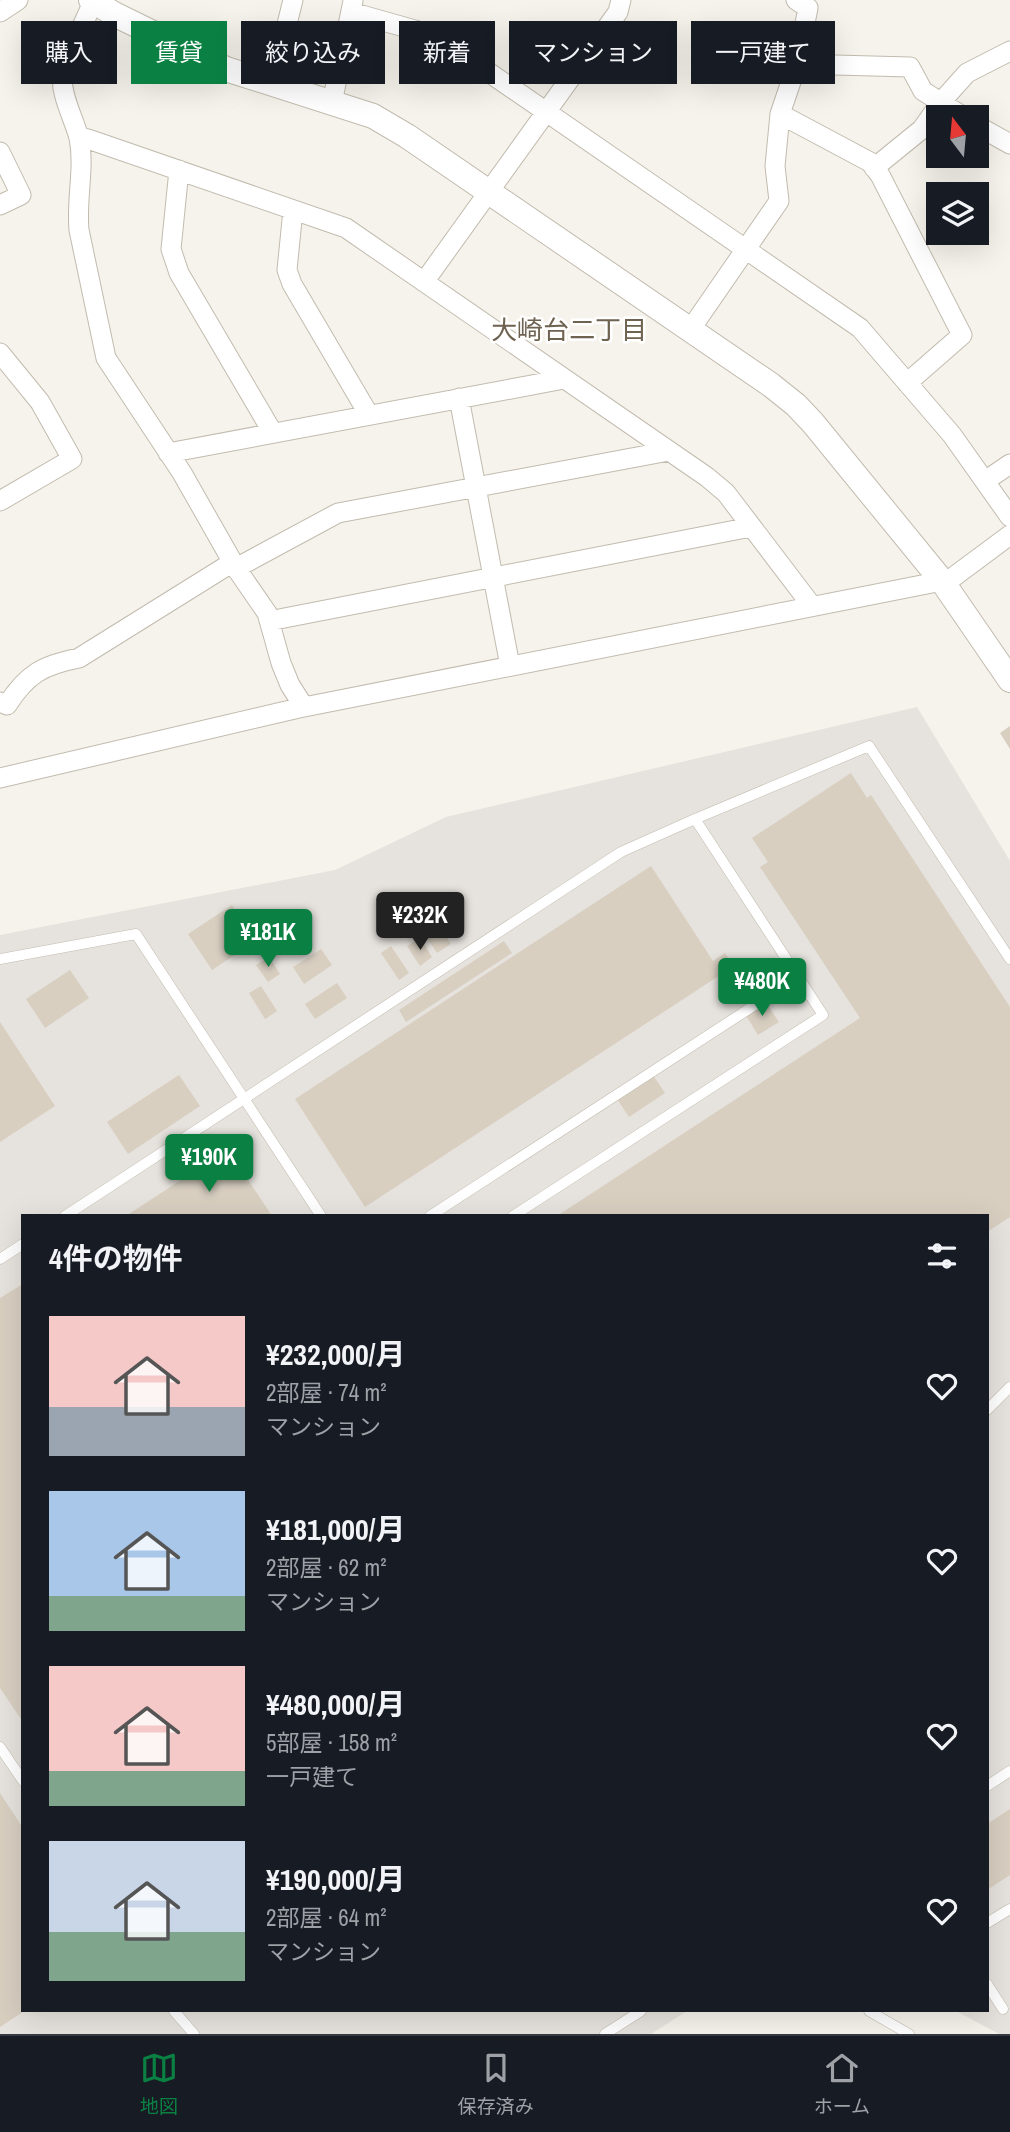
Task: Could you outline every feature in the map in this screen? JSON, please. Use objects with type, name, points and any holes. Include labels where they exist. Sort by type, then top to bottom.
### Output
[{"type":"street","points":[[0,12],[18,0]]},
{"type":"street","points":[[241,74],[114,14],[93,0],[62,78],[66,100],[79,137],[79,230],[106,358],[267,613],[281,663],[290,685],[304,707]]},
{"type":"street","points":[[288,21],[293,0]]},
{"type":"street","points":[[424,282],[618,12],[621,0]]},
{"type":"street","points":[[796,0],[808,8],[805,21]]},
{"type":"street","points":[[332,103],[352,6],[436,36],[860,328],[952,435],[1010,517]]},
{"type":"street","points":[[874,168],[922,129],[941,102],[967,73],[1010,51]]},
{"type":"street","points":[[835,65],[910,67],[923,91],[946,105]]},
{"type":"street","points":[[272,84],[373,116],[407,136],[771,385],[796,405],[943,582],[1010,680]]},
{"type":"street","points":[[690,330],[779,201],[775,166],[780,114],[790,84]]},
{"type":"street","points":[[780,114],[870,162],[880,175],[962,335],[907,383]]},
{"type":"street","points":[[989,132],[1010,144]]},
{"type":"street","points":[[79,137],[346,228],[707,477],[726,494],[812,606]]},
{"type":"street","points":[[0,152],[21,195],[0,205]]},
{"type":"street","points":[[179,170],[171,249],[179,272],[273,433]]},
{"type":"street","points":[[293,210],[287,270],[292,284],[369,415]]},
{"type":"street","points":[[0,353],[40,402],[72,459],[0,500]]},
{"type":"street","points":[[168,453],[564,379]]},
{"type":"street","points":[[459,398],[510,666]]},
{"type":"street","points":[[0,702],[7,705],[19,687],[34,672],[58,662],[79,658],[235,565],[338,513],[669,451]]},
{"type":"street","points":[[985,481],[1010,464]]},
{"type":"street","points":[[269,621],[751,527]]},
{"type":"street","points":[[0,778],[304,707],[943,582],[1010,535]]},
{"type":"lane","points":[[68,1214],[621,852],[869,747],[1010,959]]},
{"type":"lane","points":[[526,1213],[823,1015],[695,819]]},
{"type":"lane","points":[[0,959],[136,934],[320,1214]]},
{"type":"lane","points":[[433,1214],[798,977]]},
{"type":"lane","points":[[0,1259],[21,1245]]},
{"type":"lane","points":[[989,1407],[1010,1387]]},
{"type":"lane","points":[[0,1747],[21,1779]]},
{"type":"lane","points":[[989,1785],[1010,1771]]},
{"type":"lane","points":[[989,1922],[1010,1909]]},
{"type":"lane","points":[[989,1987],[1003,2009]]},
{"type":"lane","points":[[175,2012],[194,2034]]},
{"type":"lane","points":[[606,2034],[639,2012]]},
{"type":"lane","points":[[871,2012],[909,2034]]},
{"type":"shaded area","points":[[917,707],[1010,861],[1010,2034],[999,2034],[958,2012],[989,2012],[989,1214],[21,1214],[21,2012],[685,2012],[651,2034],[0,2034],[0,935],[335,870],[446,817]]},
{"type":"building","points":[[1010,726],[1010,749],[1000,733]]},
{"type":"building","points":[[851,773],[867,798],[871,795],[1010,1007],[1010,1217],[989,1231],[989,1214],[560,1214],[860,1018],[760,867],[768,862],[752,838]]},
{"type":"building","points":[[651,866],[713,961],[725,953],[734,966],[365,1207],[295,1099]]},
{"type":"building","points":[[232,905],[256,941],[212,970],[188,934]]},
{"type":"building","points":[[439,926],[451,944],[437,953],[425,935]]},
{"type":"building","points":[[420,938],[432,957],[420,966],[407,946]]},
{"type":"building","points":[[504,941],[512,953],[406,1022],[399,1010]]},
{"type":"building","points":[[391,946],[409,973],[399,980],[381,953]]},
{"type":"building","points":[[321,949],[332,965],[304,984],[293,967]]},
{"type":"building","points":[[269,957],[280,974],[268,982],[256,965]]},
{"type":"building","points":[[70,970],[89,998],[45,1028],[26,999]]},
{"type":"building","points":[[337,983],[347,998],[315,1019],[305,1004]]},
{"type":"building","points":[[261,986],[277,1011],[265,1019],[249,993]]},
{"type":"building","points":[[765,1001],[779,1022],[758,1035],[745,1014]]},
{"type":"building","points":[[0,1022],[55,1106],[0,1142]]},
{"type":"building","points":[[179,1075],[200,1106],[128,1154],[107,1122]]},
{"type":"building","points":[[653,1075],[665,1093],[629,1117],[617,1099]]},
{"type":"building","points":[[228,1149],[271,1214],[129,1214]]},
{"type":"building","points":[[21,1285],[21,1719],[0,1688],[0,1298]]},
{"type":"building","points":[[0,1793],[21,1825],[23,2012],[0,2027]]},
{"type":"building","points":[[1010,1809],[1010,1875],[989,1889],[989,1823]]},
{"type":"district","name":"大崎台二丁目","points":[[569,329]]}]
